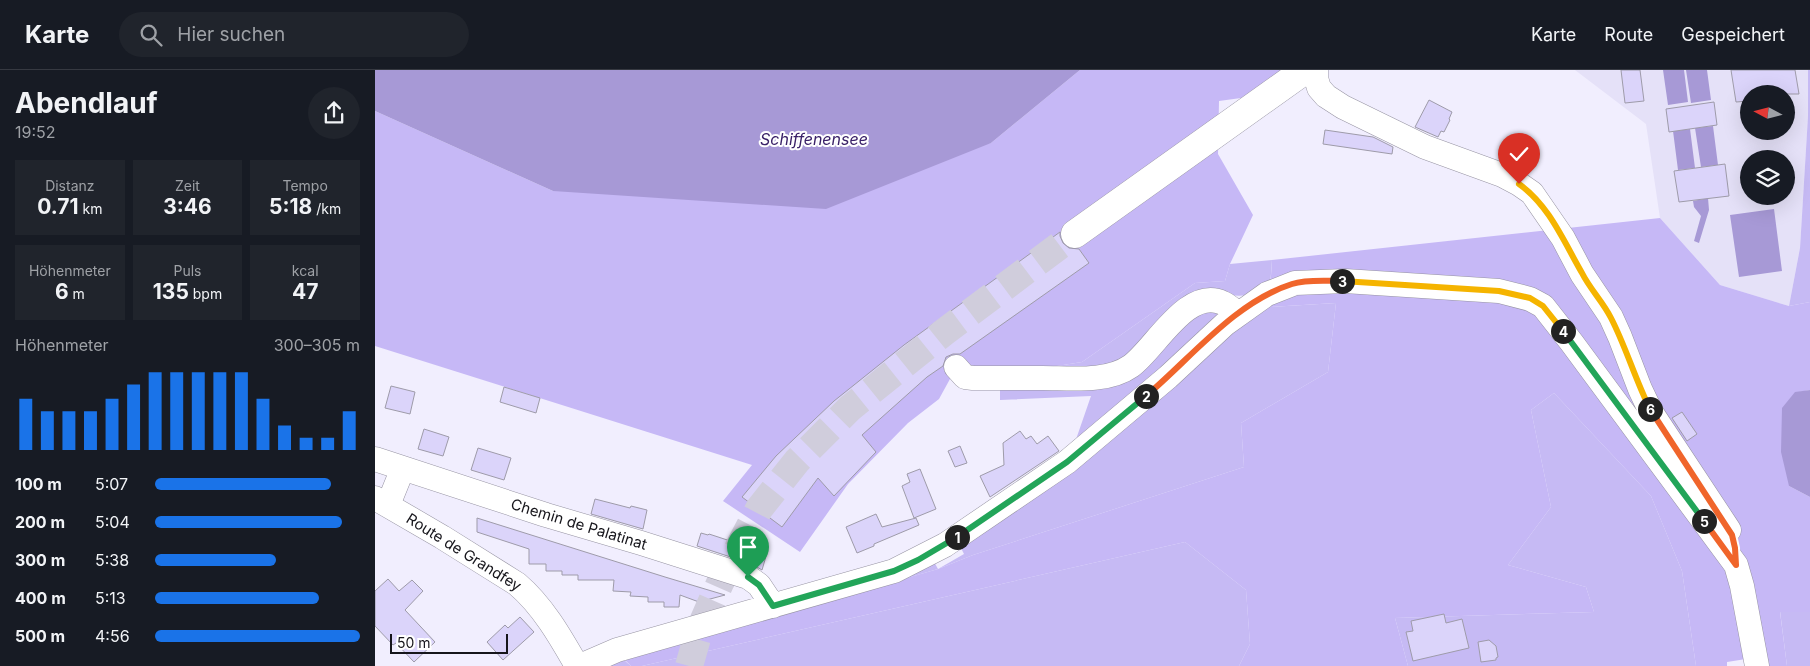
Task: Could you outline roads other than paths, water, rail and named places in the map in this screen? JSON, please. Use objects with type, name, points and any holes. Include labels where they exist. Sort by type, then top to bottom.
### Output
[{"type":"main road","points":[[1075,234],[1305,70]]},
{"type":"street","points":[[1316,70],[1319,88],[1326,96],[1343,107],[1425,146],[1501,175],[1532,193],[1563,238],[1582,274],[1611,317],[1651,412],[1732,535],[1736,565],[1743,586],[1757,666]]},
{"type":"street","points":[[579,666],[617,650],[894,571],[945,545],[1067,462],[1168,377],[1238,314],[1267,294],[1295,283],[1345,280],[1489,290],[1530,298],[1543,306],[1573,343],[1736,565]]},
{"type":"street","points":[[955,368],[965,377],[973,378],[1089,378],[1108,376],[1131,366],[1193,304],[1205,300],[1222,302],[1238,314]]},
{"type":"street","name":"Chemin de Palatinat","points":[[375,459],[546,515],[748,577],[759,585],[773,606]]},
{"type":"street","points":[[381,501],[403,468]]},
{"type":"street","name":"Route de Grandfey","points":[[381,501],[476,557],[517,584],[544,614],[579,666]]},
{"type":"water","name":"Schiffenensee","points":[[375,70],[1080,70],[991,143],[826,209],[553,191],[375,111]]},
{"type":"water","points":[[1663,70],[1684,70],[1688,102],[1668,105]]},
{"type":"water","points":[[1686,70],[1707,70],[1711,100],[1691,103]]},
{"type":"water","points":[[1713,126],[1718,165],[1701,167],[1695,128]]},
{"type":"water","points":[[1690,129],[1695,168],[1678,170],[1673,131]]},
{"type":"water","points":[[1708,198],[1709,210],[1699,243],[1694,241],[1701,216],[1694,207],[1693,201]]},
{"type":"water","points":[[1774,209],[1782,271],[1739,277],[1730,215]]},
{"type":"water","points":[[1810,390],[1810,497],[1789,486],[1781,452],[1782,408],[1795,392]]},
{"type":"tunnel","points":[[689,666],[699,631],[720,583],[759,509],[797,461],[850,408],[943,333],[1075,234]]}]
